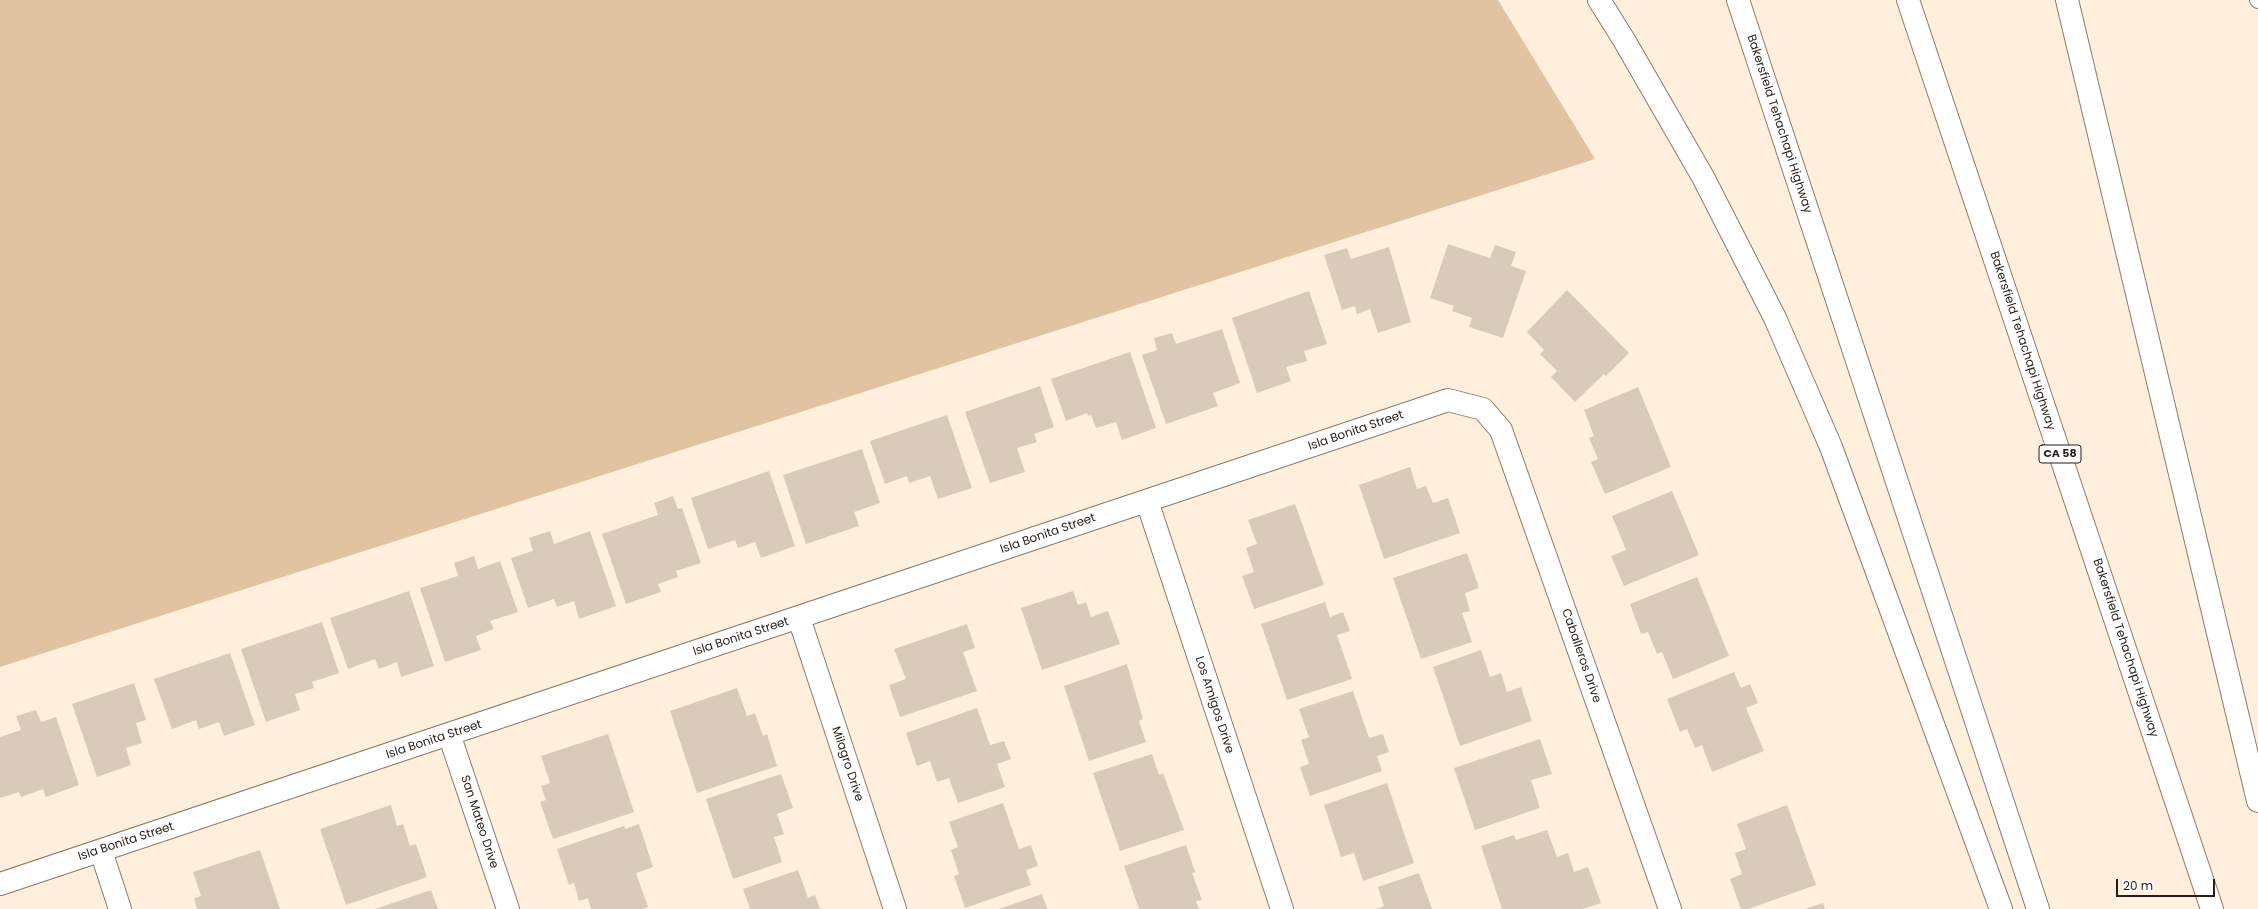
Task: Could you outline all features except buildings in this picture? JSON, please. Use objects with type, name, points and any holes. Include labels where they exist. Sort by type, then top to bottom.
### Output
[{"type":"main road","points":[[1599,0],[1624,40],[1703,177],[1790,354],[1831,447],[2001,909]]},
{"type":"main road","name":"Bakersfield Tehachapi Highway","points":[[1738,0],[2038,909]]},
{"type":"main road","name":"Bakersfield Tehachapi Highway","points":[[1908,0],[2212,909]]},
{"type":"main road","points":[[2067,0],[2258,801]]},
{"type":"main road","name":"Isla Bonita Street","points":[[0,884],[1448,400],[1482,409]]},
{"type":"main road","name":"Caballeros Drive","points":[[1482,409],[1502,430],[1670,909]]},
{"type":"main road","name":"Los Amigos Drive","points":[[1147,501],[1282,909]]},
{"type":"main road","name":"Milagro Drive","points":[[799,618],[896,909]]},
{"type":"main road","name":"San Mateo Drive","points":[[450,734],[508,909]]},
{"type":"main road","points":[[101,850],[120,909]]},
{"type":"shaded area","points":[[0,0],[1498,0],[1595,159],[0,667]]}]
